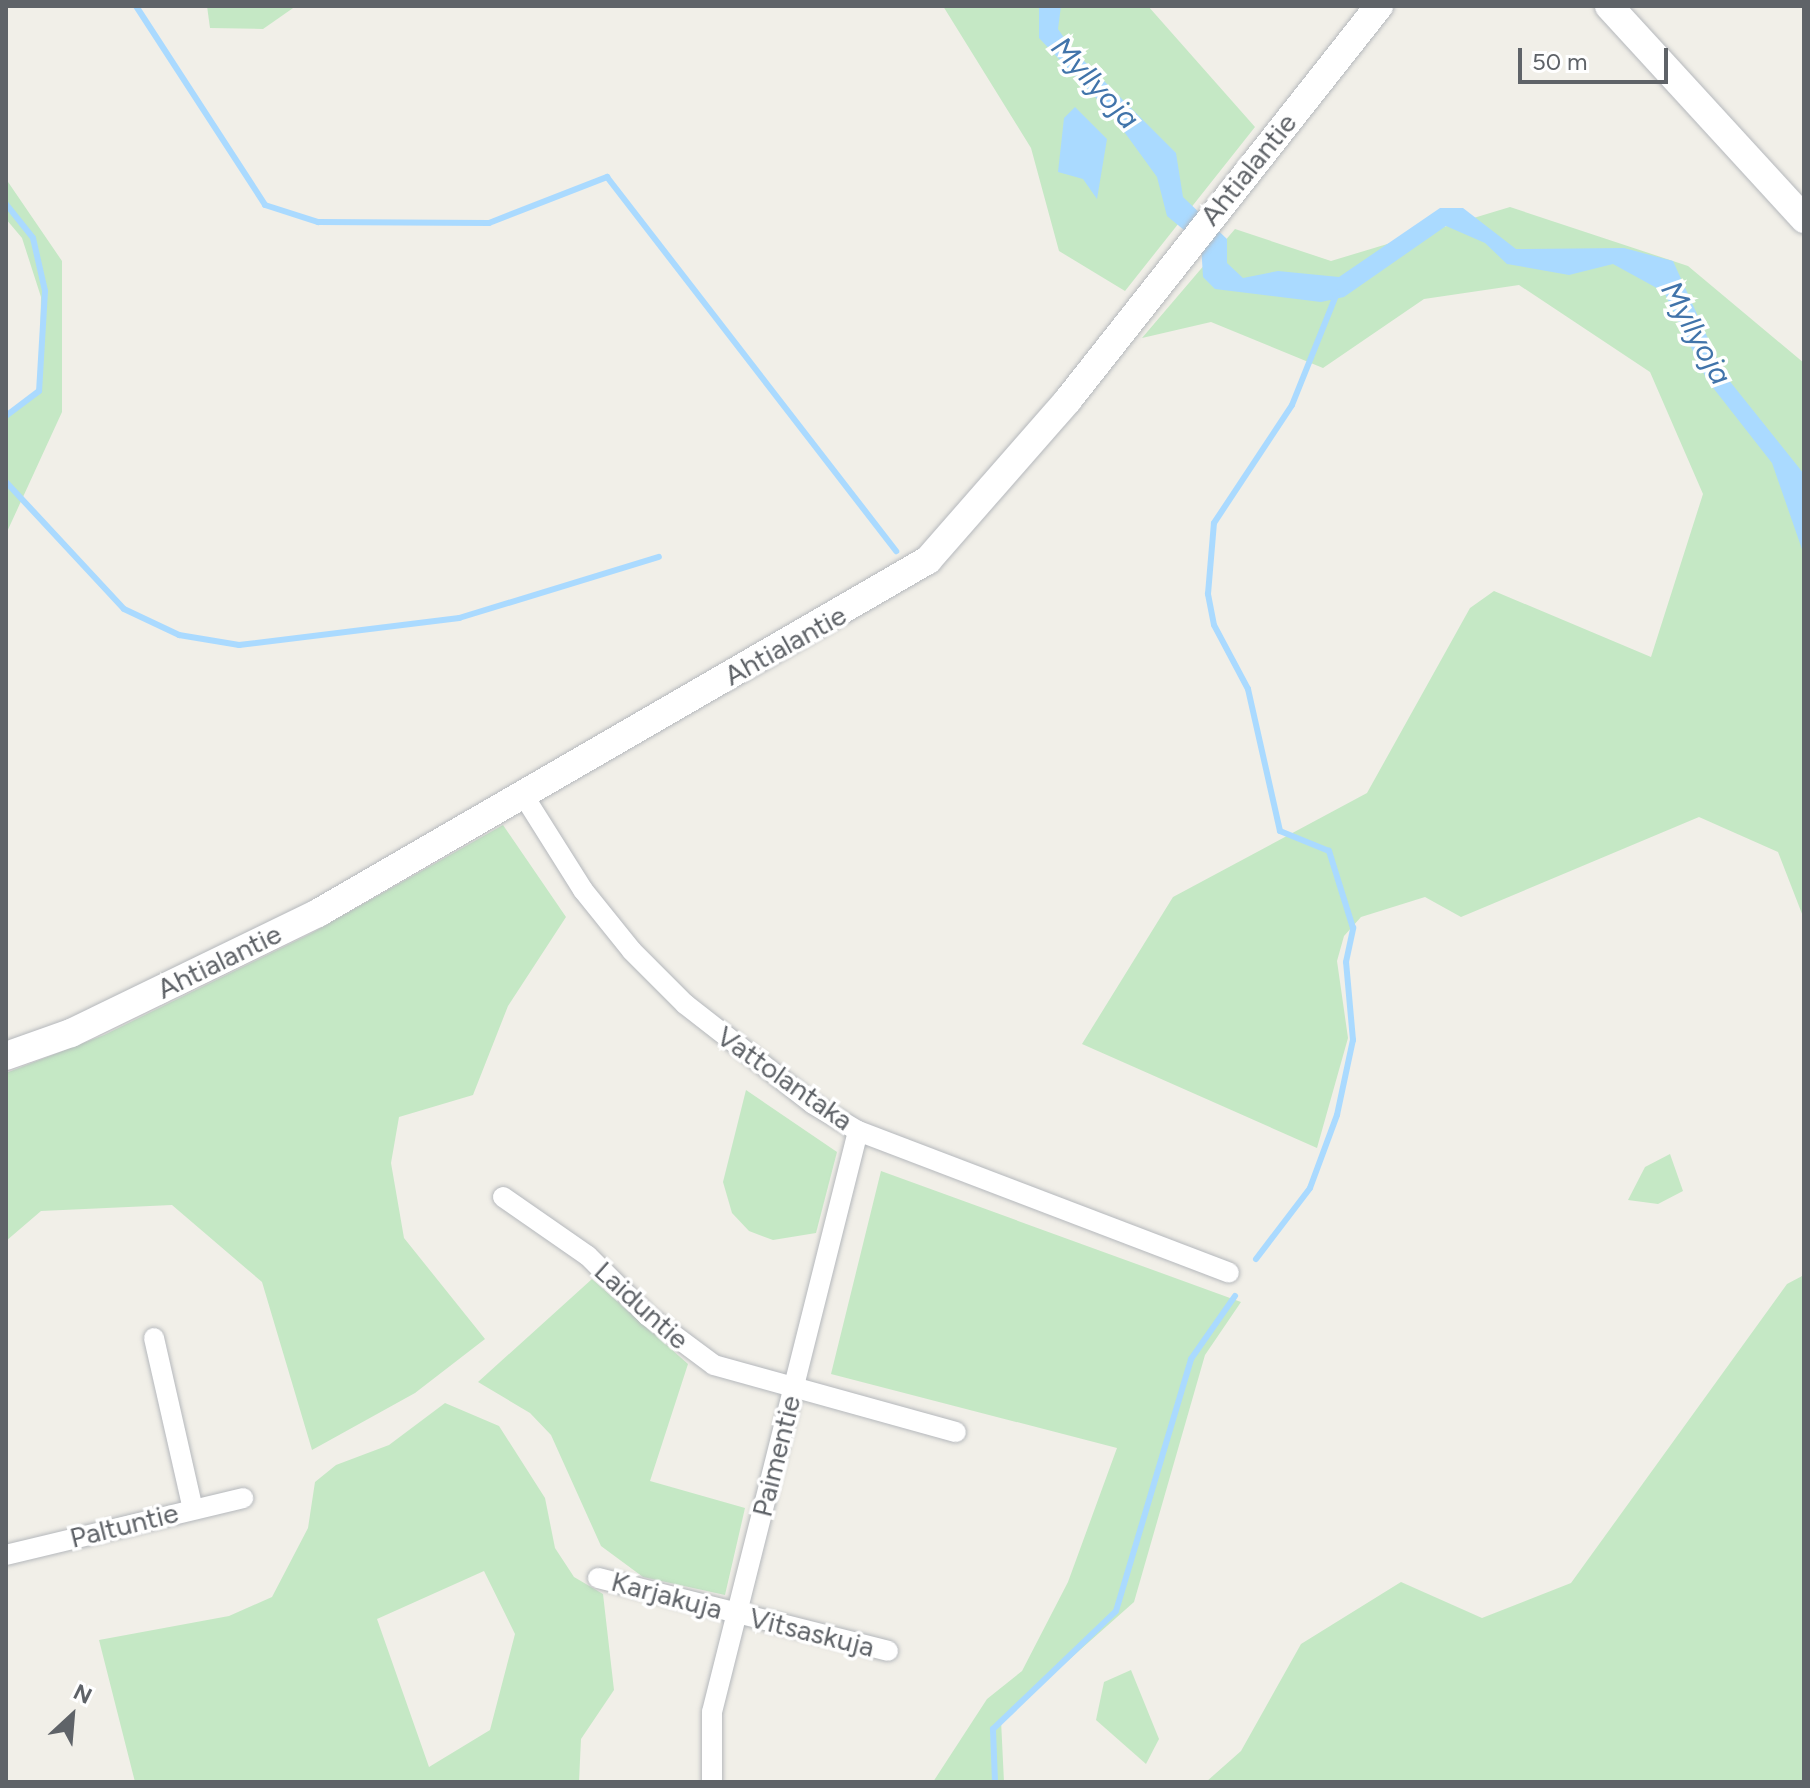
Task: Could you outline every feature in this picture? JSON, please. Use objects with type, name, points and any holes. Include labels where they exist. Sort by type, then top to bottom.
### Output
[{"type":"street","name":"Ahtialantie","points":[[6,1056],[71,1033],[318,913],[928,560],[1012,467],[1379,6]]},
{"type":"street","points":[[1609,6],[1804,219]]},
{"type":"street","name":"Vattolantaka","points":[[522,793],[583,890],[685,1004],[768,1072],[858,1131],[1229,1273]]},
{"type":"street","name":"Paimentie","points":[[712,1782],[707,1740],[736,1613],[858,1131]]},
{"type":"street","name":"Laiduntie","points":[[503,1197],[600,1265],[677,1340],[714,1365],[792,1391],[956,1432]]},
{"type":"street","points":[[154,1338],[193,1509]]},
{"type":"street","name":"Paltuntie","points":[[6,1555],[243,1498]]},
{"type":"street","name":"Karjakuja","points":[[598,1578],[736,1613]]},
{"type":"street","name":"Vitsaskuja","points":[[736,1613],[888,1651]]},
{"type":"green space","points":[[207,6],[296,6],[263,29],[210,28]]},
{"type":"green space","points":[[943,6],[1148,6],[1255,127],[1125,291],[1059,251],[1031,148]]},
{"type":"green space","points":[[6,179],[62,261],[62,412],[6,534],[6,416],[39,391],[41,297],[22,238],[6,219]]},
{"type":"green space","points":[[1510,207],[1688,266],[1804,363],[1804,919],[1778,852],[1699,817],[1461,917],[1425,897],[1361,917],[1344,936],[1337,961],[1348,1038],[1317,1148],[1082,1044],[1173,897],[1367,793],[1470,608],[1494,591],[1651,657],[1703,494],[1650,372],[1519,285],[1424,299],[1323,368],[1211,322],[1142,338],[1235,229],[1331,261]]},
{"type":"green space","points":[[503,825],[566,917],[508,1006],[473,1095],[399,1117],[391,1163],[404,1238],[485,1339],[415,1393],[312,1450],[262,1282],[172,1205],[41,1211],[6,1241],[6,1073],[104,1035],[312,933]]},
{"type":"green space","points":[[746,1090],[837,1152],[816,1233],[773,1240],[749,1231],[732,1213],[723,1182]]},
{"type":"green space","points":[[1670,1154],[1683,1191],[1658,1204],[1628,1200],[1645,1167]]},
{"type":"green space","points":[[881,1171],[1241,1302],[1205,1355],[1134,1602],[1001,1720],[1004,1782],[933,1782],[987,1699],[1022,1671],[1068,1582],[1117,1448],[831,1374]]},
{"type":"green space","points":[[1804,1275],[1804,1782],[1206,1782],[1241,1751],[1301,1644],[1401,1582],[1482,1618],[1571,1583],[1787,1284]]},
{"type":"green space","points":[[592,1279],[688,1364],[650,1481],[745,1508],[725,1595],[643,1577],[601,1546],[551,1435],[530,1413],[478,1382]]},
{"type":"green space","points":[[445,1403],[499,1426],[545,1498],[555,1548],[574,1577],[603,1594],[614,1690],[581,1739],[579,1782],[135,1782],[99,1640],[229,1616],[272,1597],[308,1528],[315,1482],[336,1465],[389,1445]],"holes":[[[484,1571],[515,1634],[490,1730],[429,1767],[377,1619]]]},
{"type":"green space","points":[[1131,1670],[1159,1739],[1146,1764],[1096,1720],[1104,1682]]},
{"type":"water","name":"Myllyoja","points":[[1039,6],[1061,6],[1058,29],[1072,49],[1176,153],[1183,197],[1227,239],[1227,263],[1243,278],[1278,271],[1339,277],[1440,208],[1463,208],[1516,249],[1624,248],[1673,261],[1724,374],[1804,474],[1804,555],[1772,463],[1707,380],[1664,292],[1613,264],[1569,275],[1507,264],[1485,243],[1446,226],[1344,297],[1321,302],[1215,289],[1203,277],[1201,244],[1167,216],[1157,177],[1112,115],[1039,38]]},
{"type":"water","points":[[1075,107],[1107,139],[1097,199],[1083,179],[1058,172],[1064,118]]},
{"type":"waterway","points":[[136,6],[265,205],[318,222],[489,223],[607,177],[896,551]]},
{"type":"waterway","points":[[6,204],[33,238],[45,291],[39,391],[6,416]]},
{"type":"waterway","points":[[1256,1259],[1310,1188],[1337,1115],[1353,1040],[1346,962],[1353,928],[1329,851],[1280,831],[1248,689],[1214,625],[1208,594],[1214,523],[1292,405],[1337,293]]},
{"type":"waterway","points":[[6,482],[124,609],[179,635],[239,645],[459,618],[659,557]]},
{"type":"waterway","points":[[995,1782],[993,1729],[1116,1611],[1191,1359],[1235,1296]]}]
